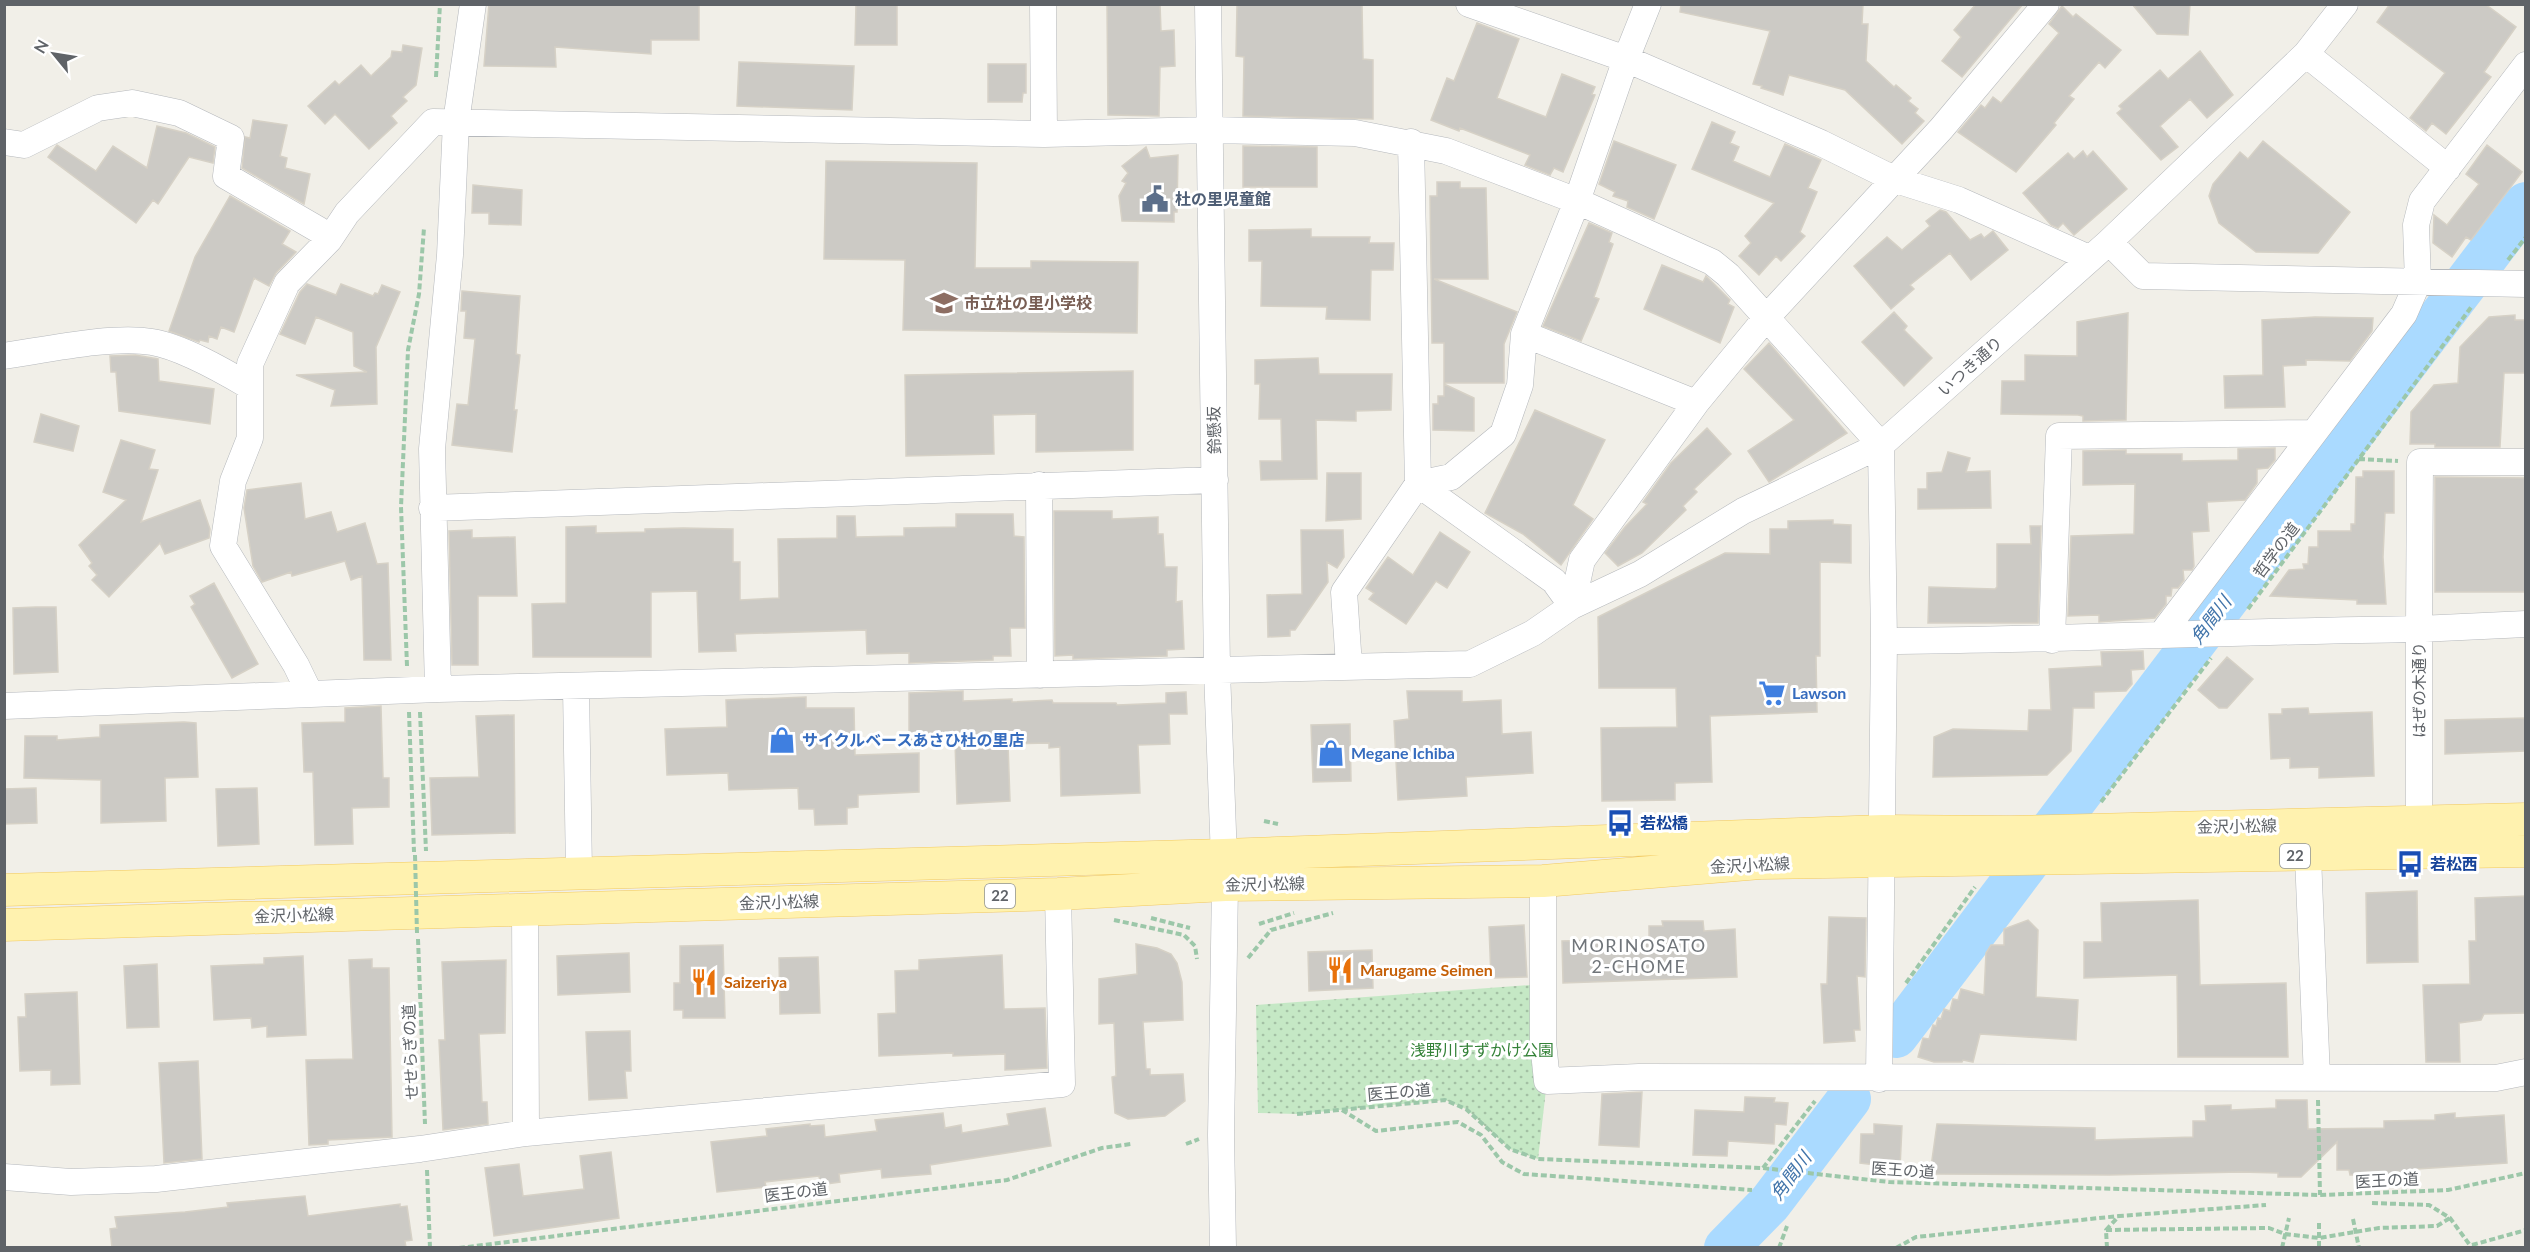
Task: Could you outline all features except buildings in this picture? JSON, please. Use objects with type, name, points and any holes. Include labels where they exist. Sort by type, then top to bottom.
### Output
[{"type":"main road","name":"金沢小松線","points":[[4,925],[1058,894],[1225,870],[1543,881],[1760,863],[2010,832],[2526,819]]},
{"type":"main road","name":"金沢小松線","points":[[4,890],[421,866],[579,872],[1225,870],[1883,846],[1995,860],[2065,857],[2308,856],[2526,851]]},
{"type":"street","points":[[429,690],[432,448],[450,255],[456,122],[473,4]]},
{"type":"street","points":[[1043,4],[1044,134]]},
{"type":"street","name":"鈴懸坂","points":[[1208,4],[1217,671],[1225,870],[1223,1248]]},
{"type":"street","points":[[1469,4],[1626,59],[1821,143],[1896,180],[1959,200],[2089,258]]},
{"type":"street","points":[[1418,484],[1451,477],[1503,434],[1520,385],[1524,334],[1577,201],[1626,59],[1648,4]]},
{"type":"street","points":[[1572,606],[1582,560],[1696,403],[1766,318],[1896,180],[2046,4]]},
{"type":"street","name":"いつき通り","points":[[4,706],[429,690],[1470,664],[1533,633],[1572,606],[1640,574],[1743,512],[1881,445],[2109,242],[2306,54],[2334,9]]},
{"type":"street","points":[[2306,54],[2448,168]]},
{"type":"street","points":[[2430,283],[2416,225],[2422,201],[2526,65]]},
{"type":"street","points":[[4,142],[24,145],[98,108],[132,103],[178,113],[231,138],[226,176],[319,230],[329,240]]},
{"type":"street","points":[[310,694],[296,665],[223,546],[233,481],[250,438],[249,364],[287,283],[329,240],[347,213],[432,122],[1044,134],[1210,130],[1355,133],[1411,142],[1446,151],[1577,201],[1712,262],[1881,445],[1884,641],[1879,1078]]},
{"type":"street","points":[[1349,666],[1344,592],[1418,484],[1411,142]]},
{"type":"street","points":[[2109,242],[2143,276],[2526,284]]},
{"type":"street","points":[[2170,635],[2313,433],[2430,283]]},
{"type":"street","points":[[1524,334],[1696,403]]},
{"type":"street","points":[[4,356],[102,342],[152,342],[216,366],[249,386]]},
{"type":"street","points":[[2052,640],[2059,436],[2313,433]]},
{"type":"street","points":[[1884,641],[2052,640],[2226,631],[2419,629],[2420,462],[2526,462]]},
{"type":"street","points":[[432,508],[1215,480]]},
{"type":"street","points":[[1418,484],[1554,581],[1572,606]]},
{"type":"street","points":[[1039,485],[1040,675]]},
{"type":"street","name":"はぜの木通り","points":[[2419,822],[2419,629],[2526,624]]},
{"type":"street","points":[[576,687],[579,872]]},
{"type":"street","points":[[2308,856],[2317,1078]]},
{"type":"street","points":[[1543,881],[1543,1042],[1547,1081],[1639,1077],[2496,1078],[2526,1072]]},
{"type":"street","points":[[4,1177],[71,1182],[156,1179],[426,1148],[526,1133],[1062,1084],[1058,894]]},
{"type":"street","points":[[525,909],[526,1133]]},
{"type":"path","name":"哲学の道","points":[[2080,829],[2226,631],[2359,459],[2489,284]]},
{"type":"path","points":[[2359,459],[2420,462]]},
{"type":"path","name":"せせらぎの道","points":[[429,690],[417,933],[430,1248]]},
{"type":"path","points":[[1244,962],[1271,930],[1337,912]]},
{"type":"path","points":[[1108,919],[1184,935],[1195,946],[1198,967]]},
{"type":"path","points":[[2317,1078],[2320,1195]]},
{"type":"path","name":"医王の道","points":[[1297,1114],[1445,1100],[1466,1108],[1510,1149],[1538,1159],[1783,1171],[1888,1182],[2320,1195],[2448,1190],[2526,1173]]},
{"type":"path","points":[[1341,1110],[1376,1131],[1458,1122],[1481,1135],[1502,1162],[1524,1174],[1752,1190]]},
{"type":"path","points":[[1186,1144],[1204,1137]]},
{"type":"path","name":"医王の道","points":[[459,1248],[832,1199],[1008,1180],[1102,1148],[1131,1144]]},
{"type":"path","points":[[2372,1203],[2429,1205],[2450,1218],[2472,1246],[2526,1230]]},
{"type":"path","points":[[1896,1248],[1916,1237],[2119,1216],[2266,1205]]},
{"type":"path","points":[[2107,1248],[2106,1230],[2119,1216]]},
{"type":"path","points":[[2282,1248],[2289,1218]]},
{"type":"path","points":[[2106,1230],[2269,1228],[2285,1234],[2319,1238],[2355,1231],[2437,1226],[2450,1218]]},
{"type":"path","points":[[2353,1219],[2358,1248]]},
{"type":"path","points":[[2319,1222],[2319,1248]]},
{"type":"path","points":[[1779,1248],[1787,1226]]},
{"type":"green space","name":"浅野川すずかけ公園","points":[[1543,984],[1547,1081],[1538,1159],[1510,1149],[1466,1109],[1445,1100],[1297,1114],[1258,1113],[1256,1005]]},
{"type":"waterway","name":"角間川","points":[[1896,1036],[2526,204]]},
{"type":"waterway","name":"角間川","points":[[1726,1248],[1770,1203],[1849,1099]]},
{"type":"place","name":"杜の里児童館","points":[[1155,199]]},
{"type":"place","name":"市立杜の里小学校","points":[[944,303]]},
{"type":"place","name":"Lawson","points":[[1772,693]]},
{"type":"place","name":"サイクルベースあさひ杜の里店","points":[[782,740]]},
{"type":"place","name":"Megane Ichiba","points":[[1331,753]]},
{"type":"place","name":"若松橋","points":[[1620,823]]},
{"type":"place","name":"若松西","points":[[2410,864]]},
{"type":"place","name":"Marugame Seimen","points":[[1340,970]]},
{"type":"place","name":"Saizeriya","points":[[704,982]]},
{"type":"district","name":"MORINOSATO 2-CHOME","points":[[1639,956]]}]
